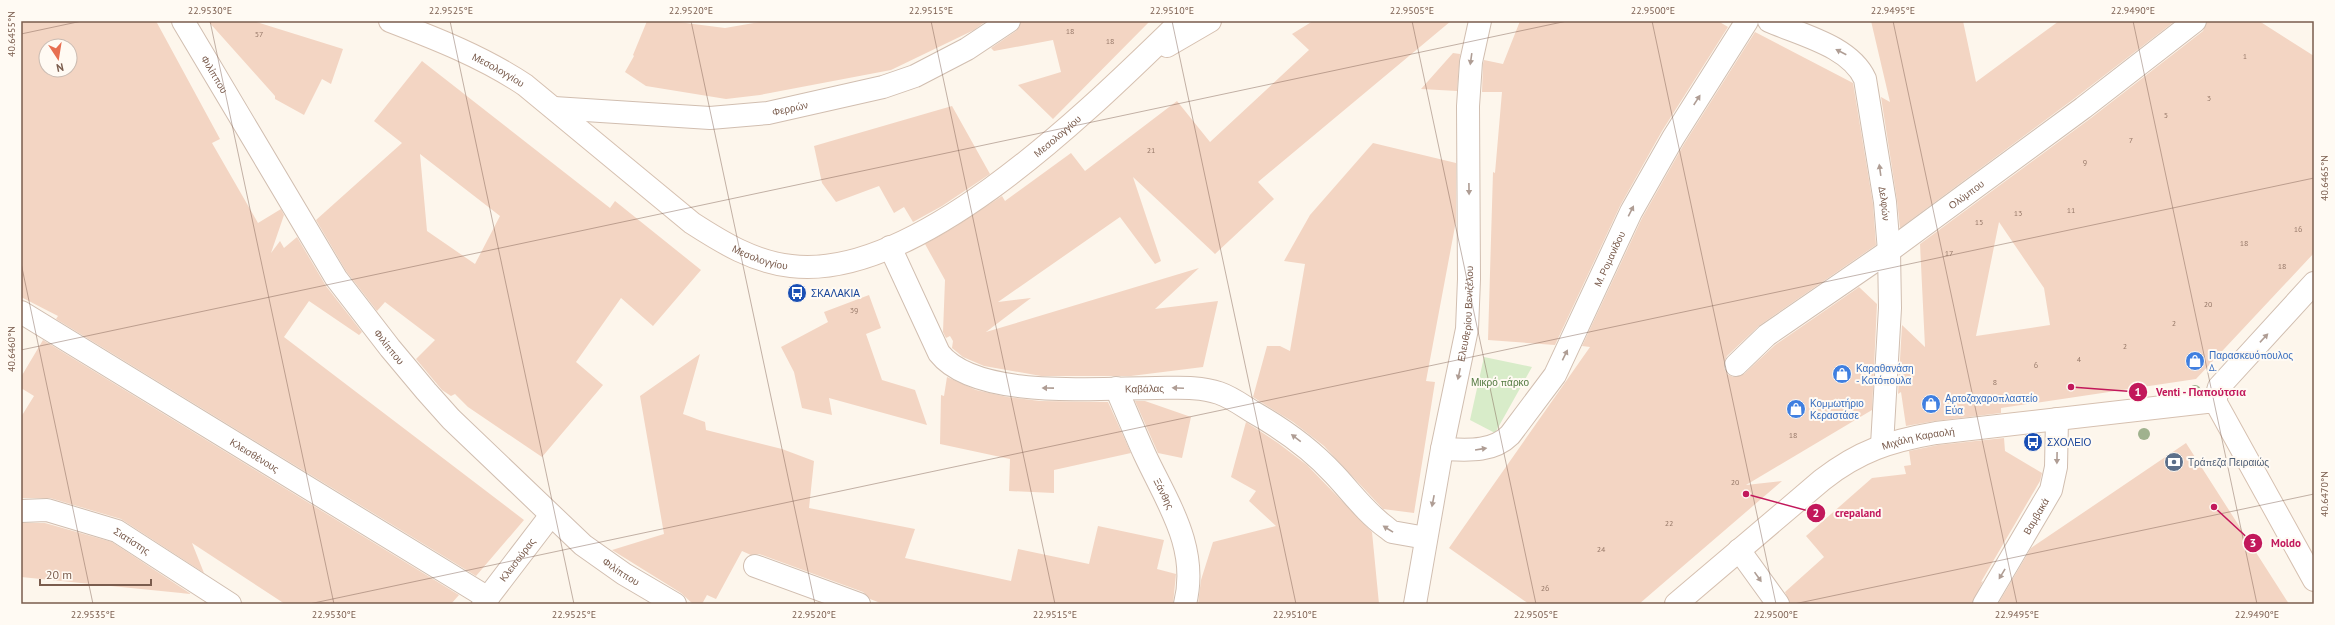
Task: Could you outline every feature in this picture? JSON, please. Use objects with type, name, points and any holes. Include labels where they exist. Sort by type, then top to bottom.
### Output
[{"type":"street","name":"Φιλίππου","points":[[182,21],[318,249],[356,305],[390,348],[451,419],[551,515],[604,560],[675,604]]},
{"type":"street","name":"Μεσολογγίου","points":[[390,21],[470,52],[498,67],[554,108],[692,223],[743,253],[767,262],[792,266],[813,266],[860,258],[890,247],[922,231],[987,193],[1053,140],[1137,64],[1181,21]]},
{"type":"street","name":"Φερρών","points":[[554,108],[710,118],[768,113],[883,87],[915,76],[961,52],[1009,21]]},
{"type":"street","name":"Μεσολογγίου","points":[[1137,64],[1210,21]]},
{"type":"street","name":"Ελευθερίου Βενιζέλου","points":[[1415,604],[1442,449],[1468,324],[1468,106],[1471,62],[1480,21]]},
{"type":"street","name":"Μ. Ρομανίδου","points":[[1442,449],[1476,450],[1501,443],[1510,435],[1555,375],[1630,212],[1672,138],[1747,21]]},
{"type":"street","name":"Δελφών","points":[[1769,21],[1847,55],[1861,70],[1869,96],[1885,202],[1889,250],[1890,308],[1882,445]]},
{"type":"street","name":"Ολύμπου","points":[[1736,365],[1767,335],[1889,250],[2076,113],[2195,21]]},
{"type":"street","name":"Καβάλας","points":[[890,247],[939,353],[948,364],[959,371],[979,379],[1023,387],[1201,389],[1218,393],[1230,398],[1284,430],[1306,446],[1335,474],[1380,523],[1392,532],[1426,538]]},
{"type":"street","points":[[2314,283],[2219,387],[2215,401],[2314,580]]},
{"type":"street","name":"Κλεισθένους","points":[[21,312],[485,601]]},
{"type":"street","name":"Ξάνθης","points":[[1116,388],[1145,455],[1181,529],[1188,567],[1187,593],[1184,604]]},
{"type":"street","name":"Μιχάλη Καραολή","points":[[1676,604],[1834,470],[1856,456],[1882,445],[1936,433],[2215,401]]},
{"type":"street","name":"Βαμβακά","points":[[1984,604],[2051,490],[2056,467],[2057,419]]},
{"type":"street","name":"Σιατίστης","points":[[21,511],[48,510],[117,531],[230,604]]},
{"type":"street","name":"Κλεισούρας","points":[[485,601],[551,515]]},
{"type":"street","points":[[1739,550],[1778,604]]},
{"type":"street","points":[[755,566],[859,604]]},
{"type":"green space","name":"Μικρό πάρκο","points":[[1484,357],[1532,367],[1495,433],[1470,420]]},
{"type":"building","points":[[21,21],[156,21],[220,139],[212,143],[258,223],[281,209],[284,215],[271,253],[280,241],[284,248],[297,237],[326,286],[362,332],[359,335],[309,301],[284,337],[524,520],[476,576],[56,319],[58,316],[21,297]]},
{"type":"building","points":[[208,21],[253,21],[343,49],[331,84],[322,79],[304,115],[275,99],[275,96]]},
{"type":"building","points":[[647,21],[670,21],[725,28],[766,21],[986,21],[974,30],[891,70],[760,95],[726,99],[646,86],[625,72],[634,56],[633,55]]},
{"type":"building","points":[[1021,21],[1150,21],[1053,119],[1018,85],[1061,72],[1053,40],[994,51],[991,48],[1016,31]]},
{"type":"building","points":[[1313,21],[1451,21],[1258,182],[1274,199],[1215,254],[1133,177],[1161,261],[1155,264],[1120,217],[998,302],[1031,298],[986,332],[1199,268],[1155,309],[1218,301],[1203,367],[1131,376],[1041,376],[984,366],[963,357],[952,348],[953,341],[950,336],[946,338],[943,332],[945,280],[925,244],[955,227],[1002,196],[1005,201],[1071,153],[1085,171],[1177,101],[1210,142],[1309,50],[1292,34]]},
{"type":"building","points":[[1520,21],[1718,21],[1728,27],[1662,131],[1620,206],[1555,345],[1488,340],[1493,172],[1495,173],[1502,92],[1482,92],[1483,64],[1484,60],[1503,64]]},
{"type":"building","points":[[1871,21],[1963,21],[1976,82],[2059,21],[2175,21],[2075,98],[1900,228],[1881,97],[1890,102]]},
{"type":"building","points":[[2207,21],[2259,21],[2314,56],[2314,253],[2196,379],[2001,408],[2001,413],[1906,426],[1901,392],[1898,394],[1902,325],[1925,347],[1920,244],[2091,118],[2203,31]],"holes":[[[1999,222],[2044,288],[2050,325],[1976,336]]]},
{"type":"building","points":[[1755,32],[1853,83],[1873,204],[1876,245],[1760,325],[1727,356],[1724,362],[1724,368],[1727,374],[1733,377],[1744,374],[1775,345],[1859,287],[1877,304],[1872,410],[1746,485],[1782,481],[1639,604],[1529,604],[1449,548],[1590,347],[1582,346],[1642,218],[1684,144]]},
{"type":"building","points":[[1453,53],[1460,54],[1457,91],[1421,89]]},
{"type":"building","points":[[422,61],[610,208],[615,201],[701,270],[653,326],[621,298],[576,362],[603,385],[542,457],[468,407],[455,394],[451,396],[442,390],[416,359],[435,340],[385,302],[377,311],[346,271],[316,220],[402,143],[374,121]],"holes":[[[420,154],[500,216],[475,264],[427,231]]]},
{"type":"building","points":[[952,106],[990,174],[942,206],[913,222],[904,207],[894,213],[879,186],[836,202],[822,183],[814,146]]},
{"type":"building","points":[[1373,143],[1456,163],[1456,221],[1426,381],[1435,382],[1414,513],[1383,509],[1324,446],[1293,422],[1253,397],[1267,346],[1280,346],[1290,351],[1305,264],[1284,261],[1310,215]]},
{"type":"building","points":[[869,295],[881,328],[866,334],[882,380],[915,390],[927,425],[829,398],[832,415],[802,408],[794,372],[781,347],[828,322],[824,312]]},
{"type":"building","points":[[43,340],[459,595],[451,604],[285,604],[192,543],[204,573],[121,519],[50,498],[21,498],[21,417],[34,396],[21,388],[21,377]]},
{"type":"building","points":[[700,354],[683,414],[705,422],[706,430],[782,449],[814,461],[809,508],[915,529],[905,558],[1011,581],[1018,549],[1089,564],[1098,526],[1164,540],[1157,569],[1176,574],[1173,604],[883,604],[870,599],[863,592],[759,554],[751,555],[742,551],[716,599],[707,595],[702,604],[693,604],[681,593],[612,550],[664,534],[640,396]]},
{"type":"building","points":[[947,377],[976,390],[1007,397],[1040,401],[1108,402],[1131,453],[1054,470],[1054,493],[1009,491],[1010,459],[940,444],[941,395],[944,396]]},
{"type":"building","points":[[1135,401],[1145,401],[1191,417],[1182,458],[1158,453]]},
{"type":"building","points":[[1246,422],[1278,443],[1307,465],[1372,532],[1379,604],[1198,604],[1201,580],[1213,542],[1276,526],[1249,501],[1256,491],[1231,477]]},
{"type":"building","points":[[2004,438],[2005,451],[2042,473],[2040,481],[1981,582],[1983,581],[1972,604],[1790,604],[1785,592],[1824,557],[1806,536],[1872,478],[1906,474],[1904,466],[1911,465],[1909,451],[1938,445]]},
{"type":"building","points":[[2186,443],[2289,604],[1998,604],[2031,548]]},
{"type":"building","points":[[21,523],[45,523],[112,542],[191,594],[21,577]]},
{"type":"place","name":"ΣΚΑΛΑΚΙΑ","points":[[797,293]]},
{"type":"place","name":"Παρασκευόπουλος Δ.","points":[[2195,361]]},
{"type":"place","name":"Καραθανάση - Κοτόπουλα","points":[[1842,374]]},
{"type":"place","name":"Venti - Παπούτσια","points":[[2071,387]]},
{"type":"place","name":"Αρτοζαχαροπλαστείο Εύα","points":[[1931,404]]},
{"type":"place","name":"Κομμωτήριο Κεραστάσε","points":[[1796,409]]},
{"type":"place","name":"ΣΧΟΛΕΙΟ","points":[[2033,442]]},
{"type":"place","name":"Τράπεζα Πειραιώς","points":[[2174,462]]},
{"type":"place","name":"crepaland","points":[[1746,494]]},
{"type":"place","name":"Moldo","points":[[2214,507]]}]
